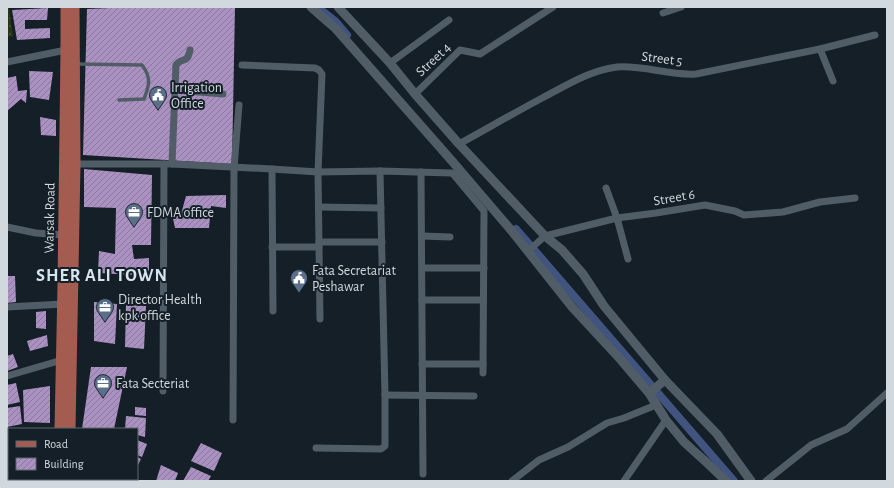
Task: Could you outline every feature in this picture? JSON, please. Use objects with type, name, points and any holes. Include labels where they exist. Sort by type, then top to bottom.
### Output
[{"type":"main road","name":"Warsak Road","points":[[60,428],[64,235],[70,164],[75,64],[71,49],[66,7]]},
{"type":"main road","name":"Warsak Road","points":[[70,428],[71,49],[74,7]]},
{"type":"street","points":[[311,7],[340,34],[452,161],[511,230],[572,307],[649,393],[666,420],[684,442],[726,481]]},
{"type":"street","points":[[338,7],[390,63],[459,144],[545,236],[562,250],[583,274],[604,306],[665,380],[717,434],[751,481]]},
{"type":"street","name":"Street 4","points":[[415,94],[460,50],[480,54],[553,7]]},
{"type":"street","points":[[663,13],[680,7]]},
{"type":"street","points":[[390,63],[449,20]]},
{"type":"street","name":"Street 5","points":[[459,144],[576,80],[597,72],[617,68],[640,68],[687,75],[696,74],[820,49],[875,35]]},
{"type":"street","points":[[7,62],[71,49]]},
{"type":"street","points":[[820,49],[833,81]]},
{"type":"street","points":[[172,164],[176,66],[178,63],[189,57],[190,50]]},
{"type":"street","points":[[242,65],[315,68],[322,74],[318,172],[320,319]]},
{"type":"street","points":[[175,90],[223,94]]},
{"type":"street","points":[[233,420],[234,168],[239,105]]},
{"type":"street","points":[[70,164],[172,164],[234,168],[272,168],[318,172],[380,171],[454,174],[484,211],[483,373]]},
{"type":"street","points":[[163,391],[164,164]]},
{"type":"street","points":[[272,168],[273,311]]},
{"type":"street","points":[[316,448],[382,449],[384,446],[385,395],[380,171]]},
{"type":"street","points":[[421,172],[423,474]]},
{"type":"street","points":[[606,188],[618,218],[628,259]]},
{"type":"street","name":"Street 6","points":[[545,236],[618,218],[704,205],[735,211],[744,215],[783,212],[820,202],[855,198]]},
{"type":"street","points":[[319,207],[381,208]]},
{"type":"street","points":[[7,227],[36,233],[64,235]]},
{"type":"street","points":[[422,236],[450,237]]},
{"type":"street","points":[[528,251],[545,236]]},
{"type":"street","points":[[272,247],[382,242]]},
{"type":"street","points":[[422,268],[484,268]]},
{"type":"street","points":[[422,300],[483,300]]},
{"type":"street","points":[[7,307],[63,304]]},
{"type":"street","points":[[7,376],[62,360]]},
{"type":"street","points":[[422,364],[483,364]]},
{"type":"street","points":[[649,393],[665,380]]},
{"type":"street","points":[[766,481],[811,445],[847,429],[887,393]]},
{"type":"street","points":[[385,395],[474,396]]},
{"type":"street","points":[[512,481],[539,460],[568,447],[607,423],[656,405]]},
{"type":"street","points":[[624,481],[666,420]]},
{"type":"lane","points":[[75,64],[142,65],[147,71],[150,85],[144,99],[119,100]]},
{"type":"green space","points":[[7,7],[9,7],[13,37],[7,36]]},
{"type":"building","name":"Irrigation Office","points":[[133,7],[235,7],[232,164],[83,155],[87,9]]},
{"type":"building","points":[[48,8],[47,20],[25,20],[25,29],[50,28],[50,38],[17,40],[12,10]]},
{"type":"building","points":[[29,71],[53,72],[49,100],[30,97]]},
{"type":"building","points":[[16,76],[18,91],[27,90],[26,103],[21,99],[7,111],[7,78]]},
{"type":"building","points":[[40,117],[56,120],[56,136],[41,135]]},
{"type":"building","name":"FDMA office","points":[[84,169],[152,175],[151,245],[132,245],[134,259],[149,258],[149,275],[98,273],[99,251],[115,254],[116,208],[84,207]]},
{"type":"building","points":[[226,195],[226,208],[211,206],[209,228],[175,228],[172,214],[181,214],[186,196]]},
{"type":"building","points":[[7,276],[15,276],[16,302],[7,303]]},
{"type":"building","name":"Director Health kpk office","points":[[94,302],[117,304],[115,344],[94,341]]},
{"type":"building","points":[[126,305],[146,306],[144,349],[125,347]]},
{"type":"building","points":[[46,311],[46,329],[36,328],[36,312]]},
{"type":"building","points":[[47,335],[48,346],[30,351],[27,341]]},
{"type":"building","points":[[13,354],[18,367],[7,371],[7,356]]},
{"type":"building","name":"Fata Secteriat","points":[[91,367],[127,367],[114,428],[82,428]]},
{"type":"building","points":[[16,383],[20,402],[7,405],[7,385]]},
{"type":"building","points":[[50,386],[50,423],[24,422],[23,390]]},
{"type":"building","points":[[20,406],[22,424],[7,427],[7,408]]},
{"type":"building","points":[[135,407],[146,408],[146,416],[135,415]]},
{"type":"building","points":[[126,416],[146,418],[145,437],[138,435],[138,428],[125,428]]},
{"type":"building","points":[[138,440],[147,444],[142,457],[138,455]]},
{"type":"building","points":[[201,443],[222,453],[214,471],[191,461]]},
{"type":"building","points":[[138,458],[141,459],[138,465]]},
{"type":"building","points":[[161,465],[178,473],[175,481],[156,481]]},
{"type":"building","points":[[191,467],[211,476],[208,481],[183,481]]},
{"type":"building","points":[[76,480],[100,480],[100,481]]},
{"type":"waterway","points":[[322,11],[336,22],[347,35]]},
{"type":"waterway","points":[[516,229],[734,481]]},
{"type":"place","name":"Irrigation Office","points":[[158,110]]},
{"type":"place","name":"FDMA office","points":[[134,227]]},
{"type":"place","name":"Fata Secretariat Peshawar","points":[[299,293]]},
{"type":"place","name":"Director Health kpk office","points":[[105,322]]},
{"type":"place","name":"Fata Secteriat","points":[[103,398]]},
{"type":"district","name":"SHER ALI TOWN","points":[[102,275]]}]
